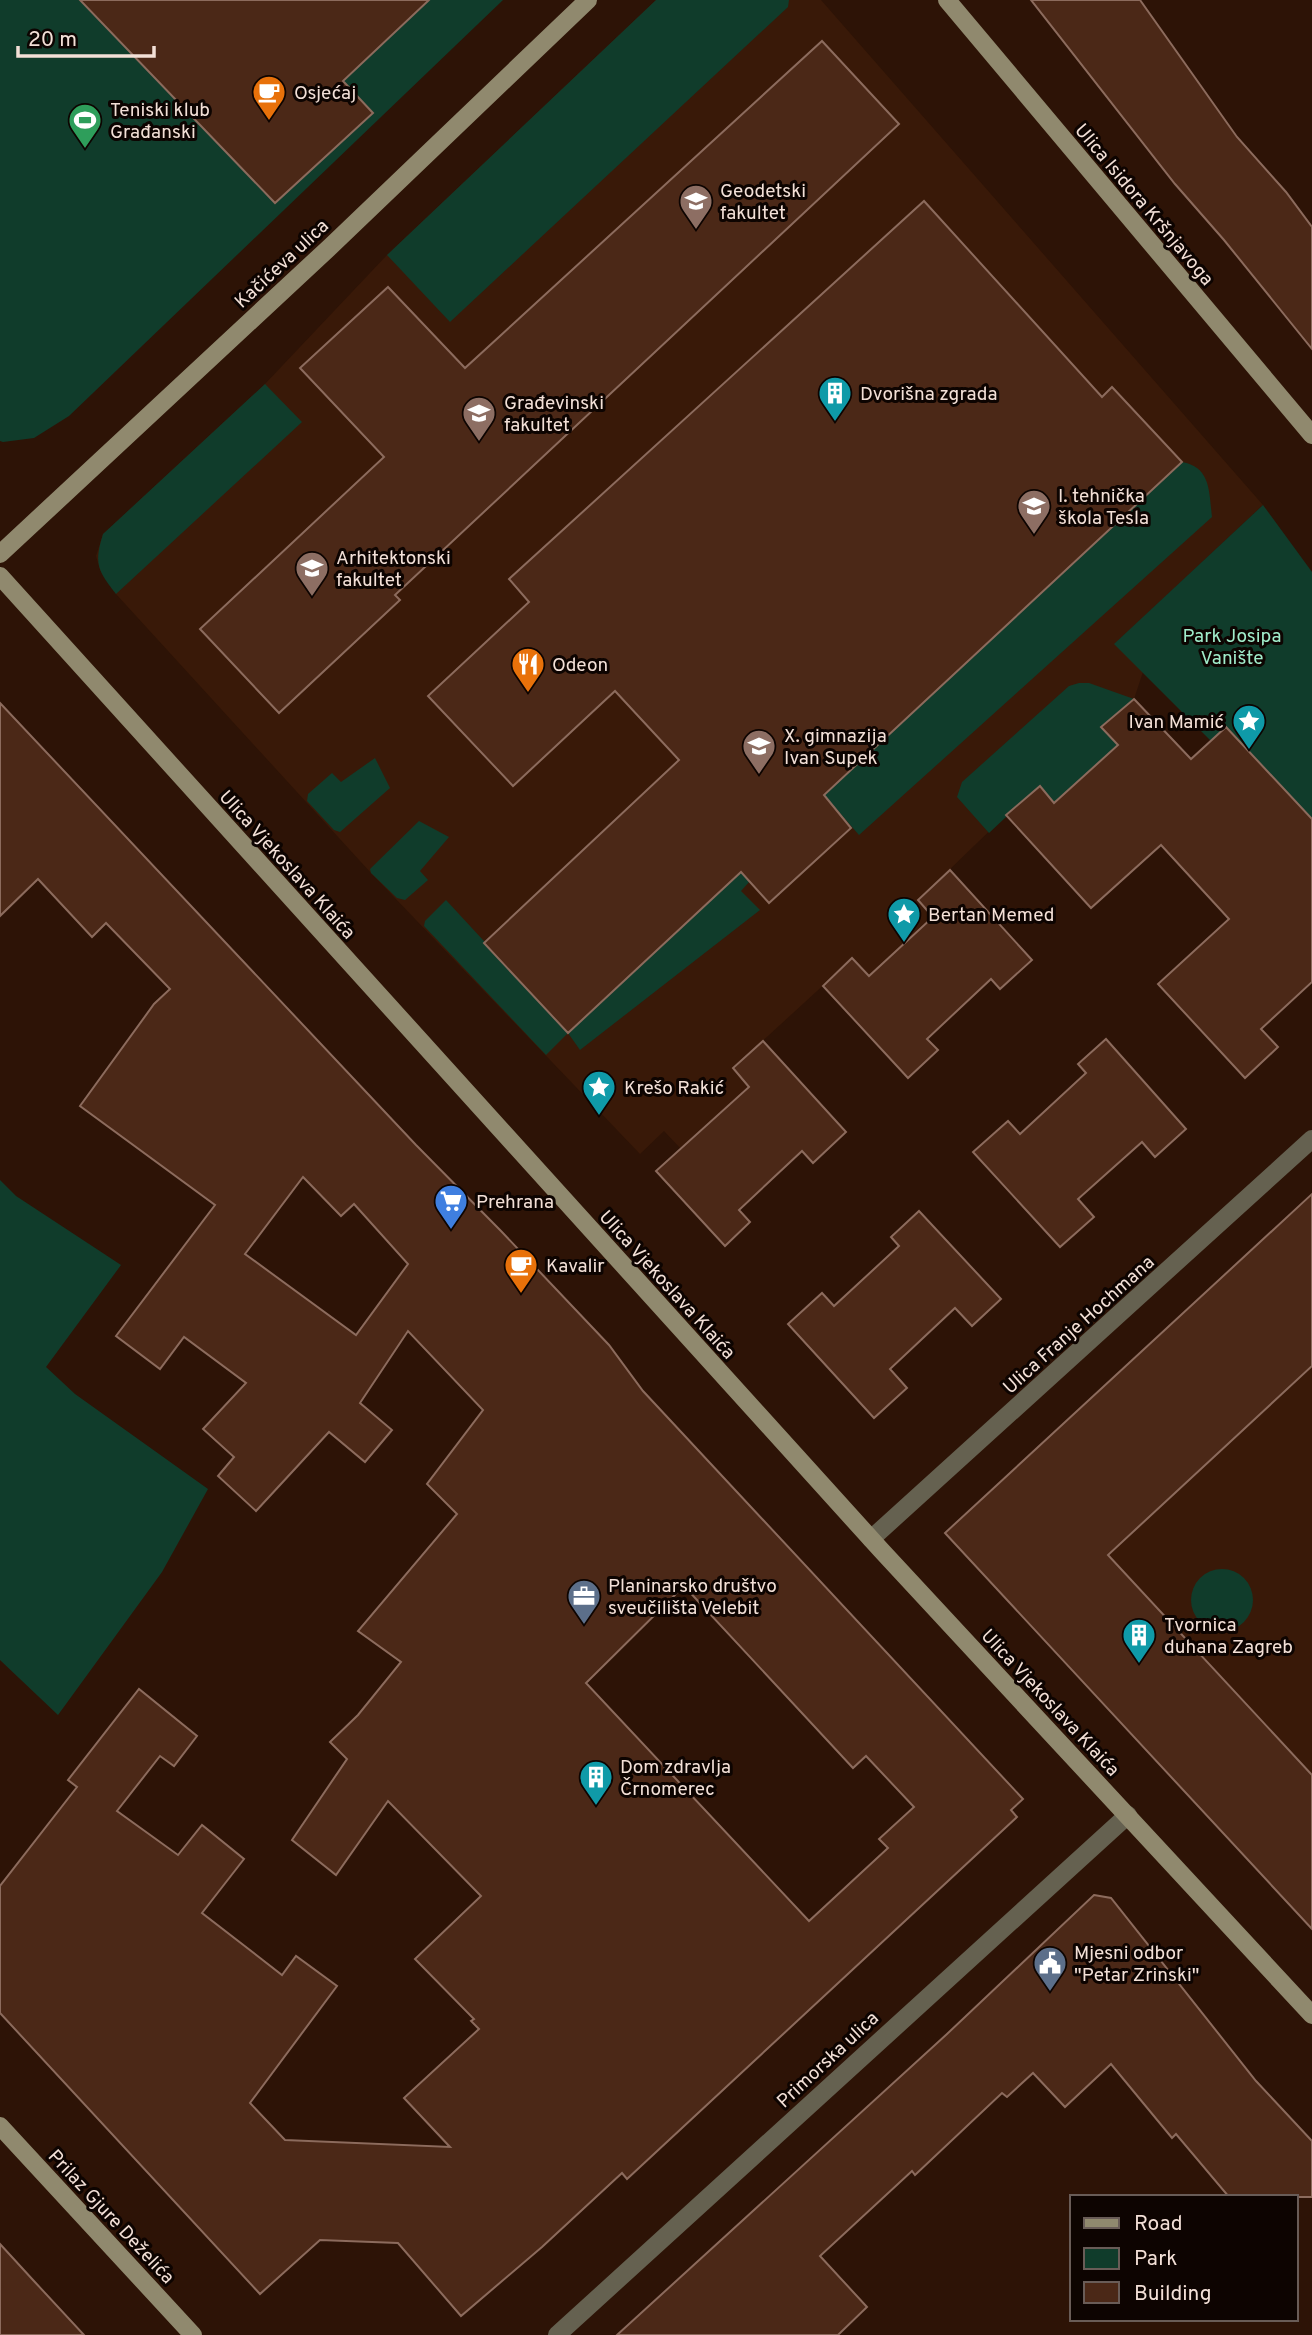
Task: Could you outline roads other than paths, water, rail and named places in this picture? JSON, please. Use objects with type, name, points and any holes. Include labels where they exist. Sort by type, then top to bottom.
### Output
[{"type":"main road","name":"Kačićeva ulica","points":[[0,554],[331,246],[588,0]]},
{"type":"main road","name":"Ulica Isidora Kršnjavoga","points":[[947,0],[1312,435]]},
{"type":"main road","name":"Ulica Vjekoslava Klaića","points":[[0,576],[872,1539],[1312,2015]]},
{"type":"main road","name":"Prilaz Gjure Deželića","points":[[0,2126],[193,2335]]},
{"type":"street","name":"Ulica Franje Hochmana","points":[[872,1539],[1312,1139]]},
{"type":"street","name":"Primorska ulica","points":[[557,2335],[1128,1815]]},
{"type":"place","name":"Osjećaj","points":[[269,122]]},
{"type":"place","name":"Teniski klub Građanski","points":[[85,150]]},
{"type":"place","name":"Geodetski fakultet","points":[[696,231]]},
{"type":"place","name":"Dvorišna zgrada","points":[[835,423]]},
{"type":"place","name":"Građevinski fakultet","points":[[479,443]]},
{"type":"place","name":"I. tehnička škola Tesla","points":[[1034,536]]},
{"type":"place","name":"Arhitektonski fakultet","points":[[312,598]]},
{"type":"place","name":"Odeon","points":[[528,694]]},
{"type":"place","name":"Ivan Mamić","points":[[1249,751]]},
{"type":"place","name":"X. gimnazija Ivan Supek","points":[[759,776]]},
{"type":"place","name":"Bertan Memed","points":[[904,944]]},
{"type":"place","name":"Krešo Rakić","points":[[599,1117]]},
{"type":"place","name":"Prehrana","points":[[451,1231]]},
{"type":"place","name":"Kavalir","points":[[521,1295]]},
{"type":"place","name":"Planinarsko društvo sveučilišta Velebit","points":[[584,1626]]},
{"type":"place","name":"Tvornica duhana Zagreb","points":[[1139,1665]]},
{"type":"place","name":"Dom zdravlja Črnomerec","points":[[596,1807]]},
{"type":"place","name":"Mjesni odbor \"Petar Zrinski\"","points":[[1050,1993]]},
{"type":"park label","name":"Park Josipa Vanište","points":[[1232,646]]}]
